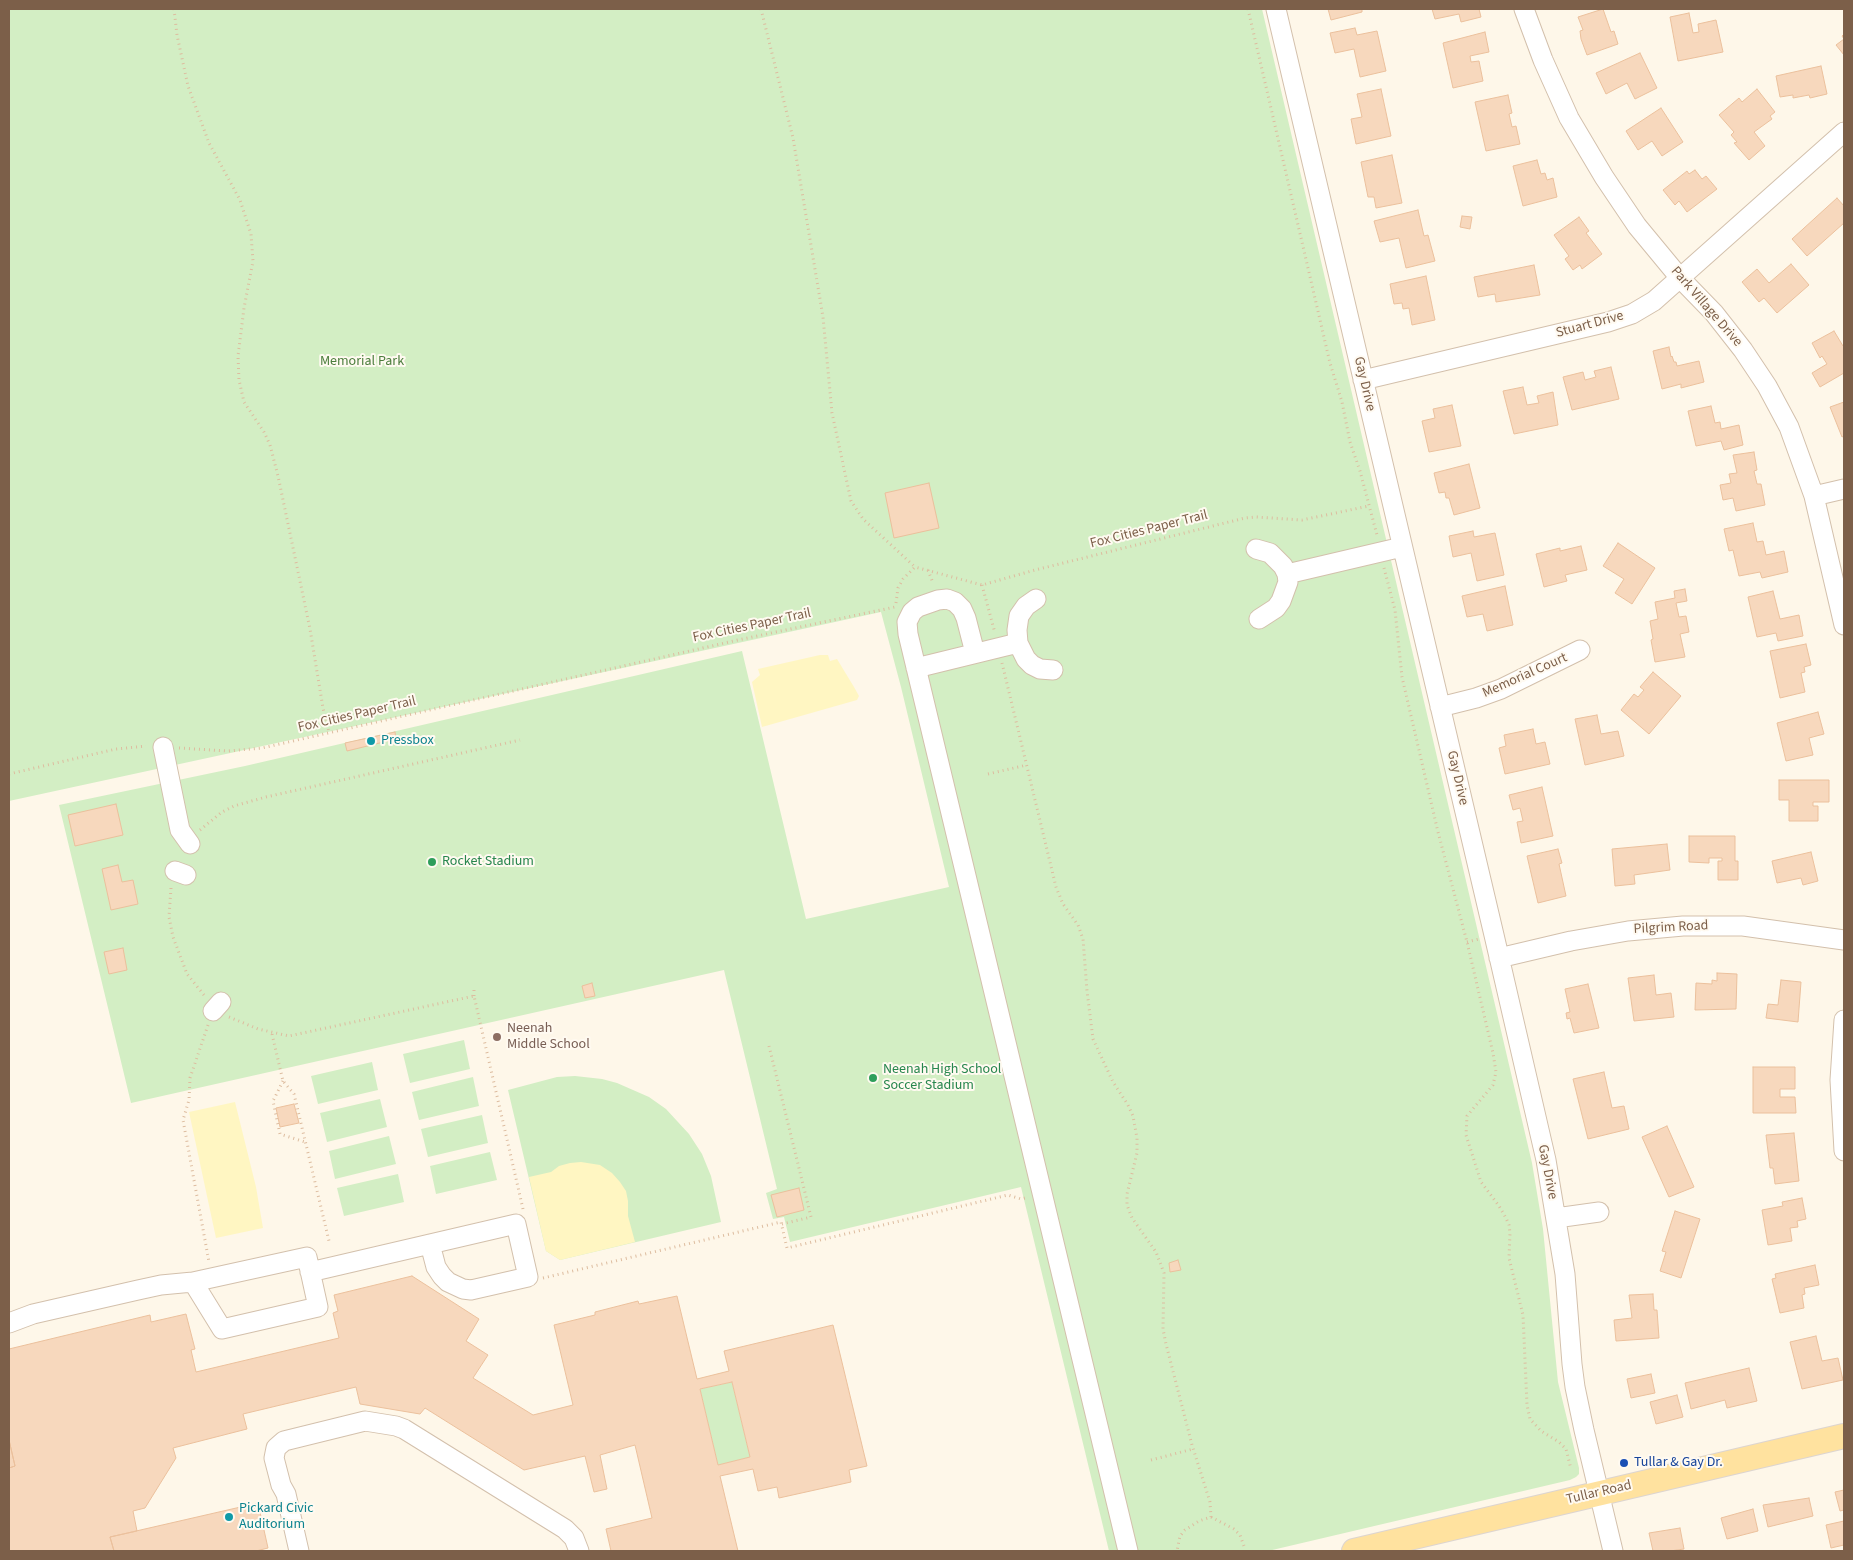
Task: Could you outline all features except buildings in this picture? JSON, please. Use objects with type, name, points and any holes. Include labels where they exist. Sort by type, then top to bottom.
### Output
[{"type":"main road","name":"Tullar Road","points":[[1354,1551],[1844,1436]]},
{"type":"street","name":"Gay Drive","points":[[1276,9],[1546,1160],[1565,1274],[1572,1364],[1584,1430],[1612,1551]]},
{"type":"street","name":"Park Village Drive","points":[[1524,9],[1543,60],[1569,118],[1604,177],[1637,226],[1680,278],[1714,313],[1743,350],[1767,386],[1789,427],[1814,496],[1844,625]]},
{"type":"street","name":"Stuart Drive","points":[[1363,380],[1608,322],[1632,314],[1654,301],[1844,132]]},
{"type":"street","points":[[1814,496],[1844,489]]},
{"type":"street","points":[[1288,574],[1402,547]]},
{"type":"street","points":[[1256,549],[1270,553],[1288,574],[1287,589],[1282,601],[1269,614],[1259,619]]},
{"type":"street","points":[[975,653],[966,618],[962,609],[955,602],[947,599],[938,600],[918,607],[912,612],[907,622],[908,634],[1128,1551]]},
{"type":"street","points":[[1036,599],[1026,606],[1019,616],[1018,643],[1026,659],[1032,665],[1040,669],[1053,670]]},
{"type":"street","points":[[916,668],[1018,643]]},
{"type":"street","name":"Memorial Court","points":[[1440,707],[1476,698],[1501,689],[1580,650]]},
{"type":"street","points":[[163,747],[180,830],[190,844]]},
{"type":"street","name":"Pilgrim Road","points":[[1500,958],[1628,931],[1683,926],[1743,926],[1844,940]]},
{"type":"street","points":[[1844,1020],[1840,1080],[1844,1151]]},
{"type":"street","points":[[1556,1218],[1599,1212]]},
{"type":"street","points":[[310,1272],[430,1244],[516,1224],[528,1277],[470,1290],[463,1289],[448,1282],[436,1268],[430,1244]]},
{"type":"street","points":[[9,1323],[33,1314],[138,1290],[161,1285],[193,1282],[307,1257],[318,1307],[222,1329],[193,1282]]},
{"type":"street","points":[[299,1551],[286,1494],[280,1485],[274,1458],[276,1448],[284,1440],[366,1421],[396,1426],[565,1529],[574,1538],[579,1551]]},
{"type":"path","points":[[174,9],[177,35],[188,86],[209,143],[240,200],[251,234],[253,261],[244,308],[238,356],[239,380],[244,402],[264,432],[270,445],[278,476],[329,732]]},
{"type":"path","points":[[761,9],[793,138],[823,317],[832,413],[851,501],[863,518],[915,567],[982,585],[1056,886],[1062,904],[1078,925],[1083,939],[1093,1039],[1113,1082],[1133,1116],[1138,1138],[1137,1152],[1127,1194],[1127,1205],[1132,1218],[1156,1252],[1164,1273],[1163,1329],[1193,1450],[1210,1502],[1211,1517]]},
{"type":"path","points":[[1248,9],[1330,363],[1381,552],[1394,610],[1402,677],[1438,832],[1494,1053],[1496,1072],[1493,1085],[1467,1116],[1466,1135],[1481,1182],[1499,1206],[1509,1225],[1509,1258],[1523,1315],[1527,1405],[1530,1419],[1541,1431],[1559,1442],[1566,1449],[1571,1469]]},
{"type":"path","name":"Fox Cities Paper Trail","points":[[982,585],[1245,518],[1302,520],[1334,515],[1370,506]]},
{"type":"path","name":"Fox Cities Paper Trail","points":[[9,774],[116,749],[148,746],[228,751],[262,748],[895,606],[898,588],[903,579],[915,567]]},
{"type":"path","points":[[190,844],[200,830],[212,819],[234,806],[266,797],[520,740]]},
{"type":"path","points":[[988,774],[1027,765]]},
{"type":"path","points":[[180,873],[170,895],[169,917],[173,937],[187,974],[198,990],[234,1020],[272,1033],[289,1036],[474,996]]},
{"type":"path","points":[[474,987],[474,996],[524,1212]]},
{"type":"path","points":[[212,1278],[183,1120],[189,1100],[190,1078],[217,1007]]},
{"type":"path","points":[[272,1033],[282,1081],[294,1094],[329,1241]]},
{"type":"path","points":[[528,1277],[544,1278],[781,1222],[782,1224],[811,1217],[769,1046]]},
{"type":"path","points":[[282,1081],[272,1101],[280,1134],[305,1142]]},
{"type":"path","points":[[782,1224],[788,1248],[1008,1195],[1022,1199],[1043,1194]]},
{"type":"path","points":[[1151,1460],[1193,1450]]},
{"type":"path","points":[[1177,1551],[1180,1536],[1185,1530],[1199,1521],[1211,1517],[1234,1528],[1240,1535],[1244,1546]]},
{"type":"green space","name":"Memorial Park","points":[[9,9],[1262,9],[1532,1163],[1543,1229],[1558,1382],[1579,1474],[1570,1480],[1268,1551],[1109,1551],[1021,1187],[790,1242],[784,1217],[773,1219],[766,1193],[777,1189],[724,970],[131,1103],[59,805],[245,766],[742,651],[806,919],[949,887],[881,612],[9,801]]},
{"type":"green space","points":[[464,1040],[470,1069],[410,1083],[403,1054]]},
{"type":"green space","points":[[372,1062],[378,1090],[318,1104],[311,1076]]},
{"type":"green space","points":[[575,1076],[617,1083],[649,1097],[666,1109],[689,1134],[702,1154],[711,1176],[721,1222],[560,1260],[546,1251],[508,1090],[557,1077]]},
{"type":"green space","points":[[473,1077],[479,1106],[419,1120],[412,1092]]},
{"type":"green space","points":[[380,1099],[387,1127],[327,1142],[320,1113]]},
{"type":"green space","points":[[482,1115],[488,1143],[428,1157],[421,1129]]},
{"type":"green space","points":[[389,1136],[396,1164],[335,1179],[329,1151]]},
{"type":"green space","points":[[490,1152],[497,1180],[436,1194],[430,1166]]},
{"type":"green space","points":[[398,1174],[404,1202],[344,1216],[337,1188]]},
{"type":"green space","points":[[732,1382],[750,1457],[718,1465],[700,1389]]},
{"type":"sand","points":[[820,655],[828,655],[830,661],[837,659],[859,696],[857,700],[762,727],[752,682],[760,675],[758,669]]},
{"type":"sand","points":[[235,1102],[256,1187],[263,1228],[216,1238],[189,1112]]},
{"type":"sand","points":[[581,1162],[600,1165],[612,1173],[620,1182],[626,1191],[628,1216],[635,1242],[560,1260],[546,1251],[529,1177],[551,1172],[559,1166]]},
{"type":"place","name":"Pressbox","points":[[371,741]]},
{"type":"place","name":"Rocket Stadium","points":[[432,862]]},
{"type":"place","name":"Neenah Middle School","points":[[497,1037]]},
{"type":"place","name":"Neenah High School Soccer Stadium","points":[[873,1078]]},
{"type":"place","name":"Tullar & Gay Dr.","points":[[1624,1463]]},
{"type":"place","name":"Pickard Civic Auditorium","points":[[229,1517]]}]
